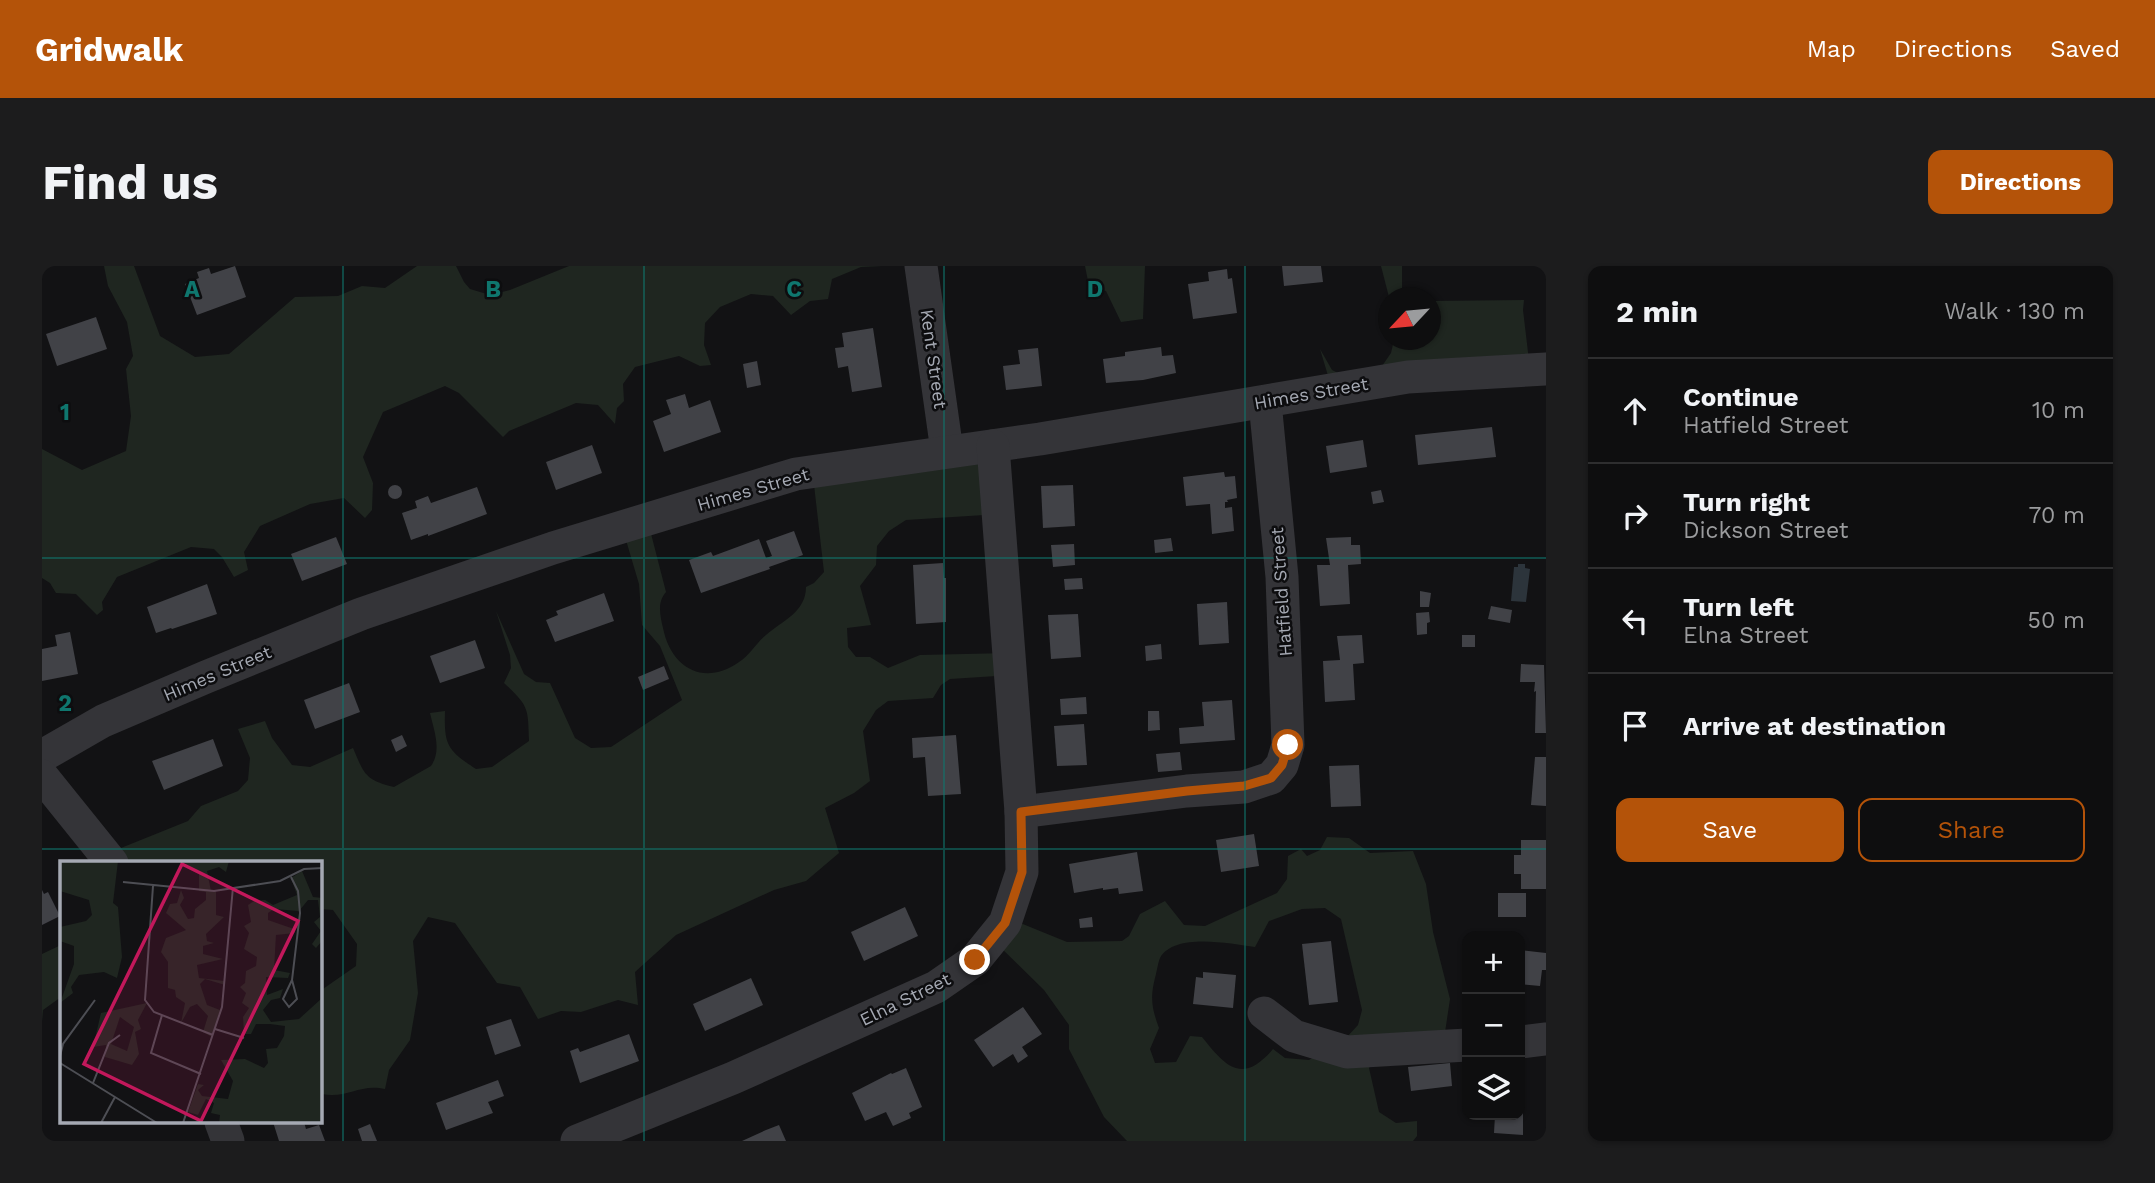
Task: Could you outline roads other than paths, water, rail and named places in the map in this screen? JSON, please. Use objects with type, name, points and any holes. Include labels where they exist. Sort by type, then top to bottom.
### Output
[{"type":"street","name":"Kent Street","points":[[920,266],[947,451]]},
{"type":"street","name":"Himes Street","points":[[42,756],[103,722],[361,614],[553,548],[796,474],[993,446],[1408,377],[1546,369]]},
{"type":"street","name":"Hatfield Street","points":[[1021,812],[1244,786],[1271,778],[1282,765],[1288,745],[1282,577],[1265,402]]},
{"type":"street","name":"Elna Street","points":[[578,1141],[733,1078],[936,987],[975,960],[1005,923],[1022,872],[1021,812],[993,446]]},
{"type":"street","points":[[42,776],[109,861]]},
{"type":"street","points":[[1264,1013],[1294,1036],[1348,1052],[1462,1045]]},
{"type":"street","points":[[1525,1042],[1546,1040]]},
{"type":"street","points":[[222,1124],[228,1141]]}]
